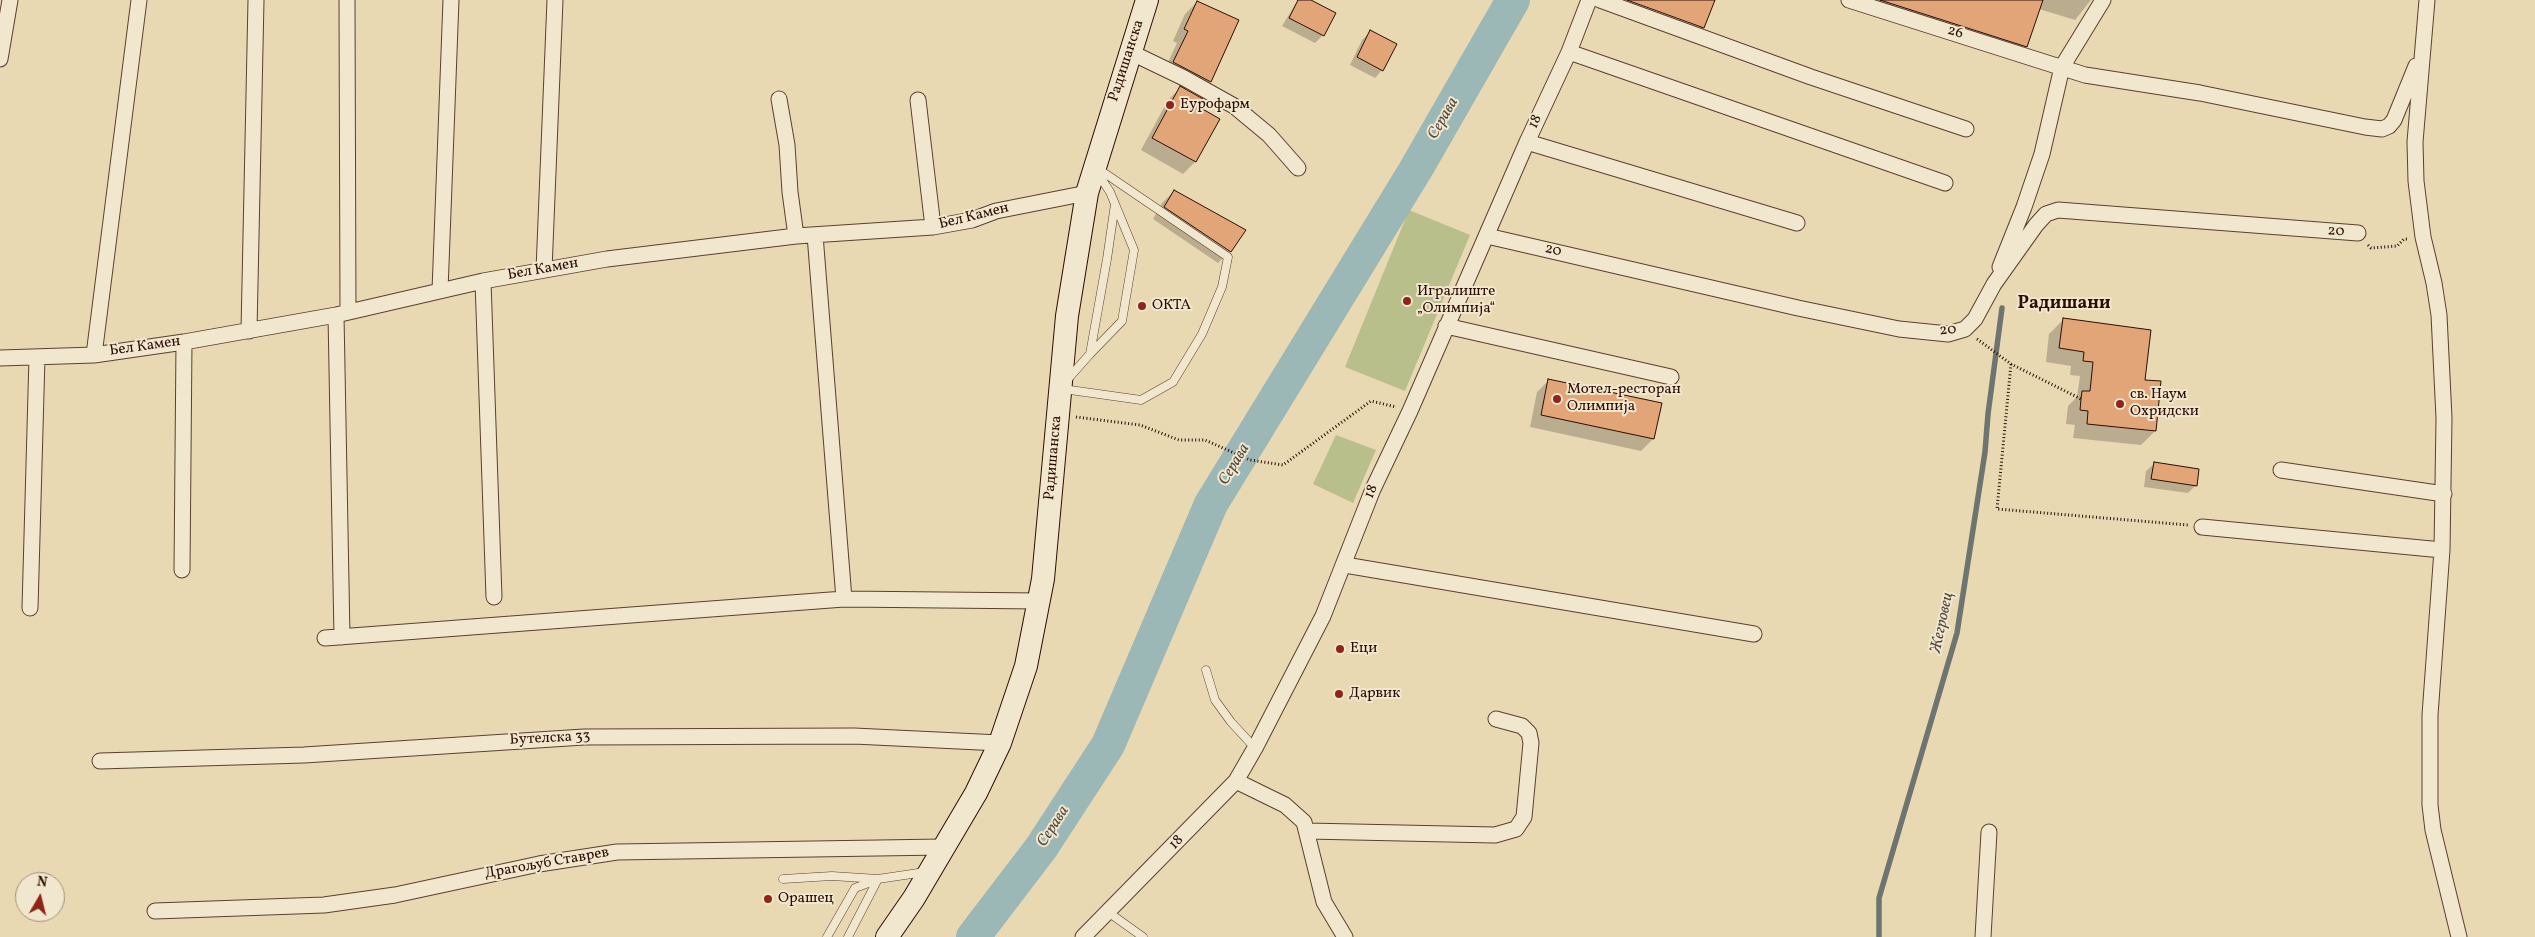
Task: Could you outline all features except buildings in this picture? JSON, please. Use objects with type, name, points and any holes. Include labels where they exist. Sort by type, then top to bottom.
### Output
[{"type":"street","points":[[0,59],[10,0]]},
{"type":"street","points":[[94,355],[139,0]]},
{"type":"street","points":[[249,331],[256,0]]},
{"type":"street","points":[[342,637],[342,313],[346,0]]},
{"type":"street","points":[[440,291],[451,0]]},
{"type":"street","points":[[544,270],[555,0]]},
{"type":"street","name":"Радишанска","points":[[901,937],[914,898],[927,872],[976,793],[1000,743],[1026,666],[1040,602],[1067,316],[1087,193],[1146,0]]},
{"type":"street","name":"18","points":[[1083,937],[1236,781],[1305,656],[1345,565],[1403,409],[1446,326],[1487,236],[1527,142],[1569,52],[1589,0]]},
{"type":"street","points":[[1600,0],[1811,77],[1966,129]]},
{"type":"street","name":"26","points":[[1848,0],[2085,75],[2200,93],[2345,124],[2382,128],[2389,126],[2394,120],[2422,51]]},
{"type":"street","points":[[1994,284],[2024,208],[2042,154],[2062,67],[2103,0]]},
{"type":"street","points":[[2427,0],[2415,142],[2416,181],[2423,238],[2434,282],[2442,358],[2444,494],[2442,550],[2430,715],[2430,805],[2438,852],[2459,937]]},
{"type":"street","points":[[1130,52],[1184,78],[1234,106],[1269,135],[1298,168]]},
{"type":"street","points":[[1569,52],[1945,183]]},
{"type":"street","points":[[779,99],[787,145],[790,192],[796,236]]},
{"type":"street","points":[[918,100],[933,227]]},
{"type":"street","points":[[1527,142],[1797,223]]},
{"type":"street","name":"Бел Камен","points":[[0,358],[94,355],[184,342],[342,313],[544,270],[616,258],[815,234],[933,227],[972,220],[996,211],[1087,193]]},
{"type":"street","name":"20","points":[[1487,236],[1798,308],[1900,329],[1948,334],[1965,329],[1975,319],[1994,284],[2036,225],[2046,214],[2058,210],[2358,233]]},
{"type":"street","points":[[815,234],[844,599]]},
{"type":"street","points":[[483,282],[494,597]]},
{"type":"street","points":[[1446,326],[1671,377]]},
{"type":"street","points":[[182,570],[184,342]]},
{"type":"street","points":[[30,608],[37,357]]},
{"type":"street","points":[[2281,470],[2444,494]]},
{"type":"street","points":[[2202,526],[2442,550]]},
{"type":"street","points":[[1345,565],[1754,634]]},
{"type":"street","points":[[325,638],[844,599],[1040,602]]},
{"type":"street","points":[[1307,831],[1495,835],[1516,829],[1524,817],[1531,743],[1529,733],[1522,726],[1496,719]]},
{"type":"street","name":"Бутелска 33","points":[[100,761],[304,755],[584,737],[854,736],[1000,743]]},
{"type":"street","points":[[1236,781],[1286,805],[1304,822],[1324,902],[1345,937]]},
{"type":"street","points":[[1983,937],[1989,832]]},
{"type":"street","name":"Драгољуб Ставрев","points":[[155,911],[324,905],[395,895],[539,864],[617,852],[943,847]]},
{"type":"street","name":"Радишанска","points":[[887,937],[914,898]]},
{"type":"lane","points":[[1060,388],[1122,321],[1134,250],[1110,192],[1094,166]]},
{"type":"lane","points":[[1060,388],[1141,400],[1173,382],[1202,334],[1222,287],[1228,257],[1094,166]]},
{"type":"lane","points":[[1090,354],[1107,259],[1114,204]]},
{"type":"lane","points":[[1206,670],[1215,700],[1231,722],[1255,748]]},
{"type":"lane","points":[[783,879],[832,876],[878,879],[927,872]]},
{"type":"lane","points":[[827,937],[855,888],[878,879]]},
{"type":"lane","points":[[848,937],[878,879]]},
{"type":"lane","points":[[1108,912],[1143,937]]},
{"type":"path","points":[[2358,233],[2371,248],[2397,246],[2404,239],[2423,238]]},
{"type":"path","points":[[1965,329],[2011,364],[2081,399]]},
{"type":"path","points":[[2011,364],[1997,509],[2202,526]]},
{"type":"path","points":[[1058,414],[1140,425],[1179,440],[1205,440],[1250,460],[1283,465],[1370,401],[1403,409]]},
{"type":"green space","name":"Игралиште „Олимпија“","points":[[1409,210],[1470,235],[1405,391],[1345,367]]},
{"type":"green space","points":[[1336,435],[1376,450],[1353,503],[1313,484]]},
{"type":"waterway","name":"Серава","points":[[973,937],[1041,848],[1108,745],[1211,504],[1416,169],[1513,0]]},
{"type":"waterway","name":"Жегровец","points":[[1879,937],[1879,898],[1957,633],[1985,452],[2002,308]]},
{"type":"place","name":"Еурофарм","points":[[1170,105]]},
{"type":"place","name":"Игралиште „Олимпија“","points":[[1407,301]]},
{"type":"place","name":"ОКТА","points":[[1142,306]]},
{"type":"place","name":"Мотел-ресторан Олимпија","points":[[1557,399]]},
{"type":"place","name":"св. Наум Охридски","points":[[2120,404]]},
{"type":"place","name":"Еци","points":[[1340,649]]},
{"type":"place","name":"Дарвик","points":[[1339,694]]},
{"type":"place","name":"Орашец","points":[[768,899]]},
{"type":"district","name":"Радишани","points":[[2064,305]]}]
